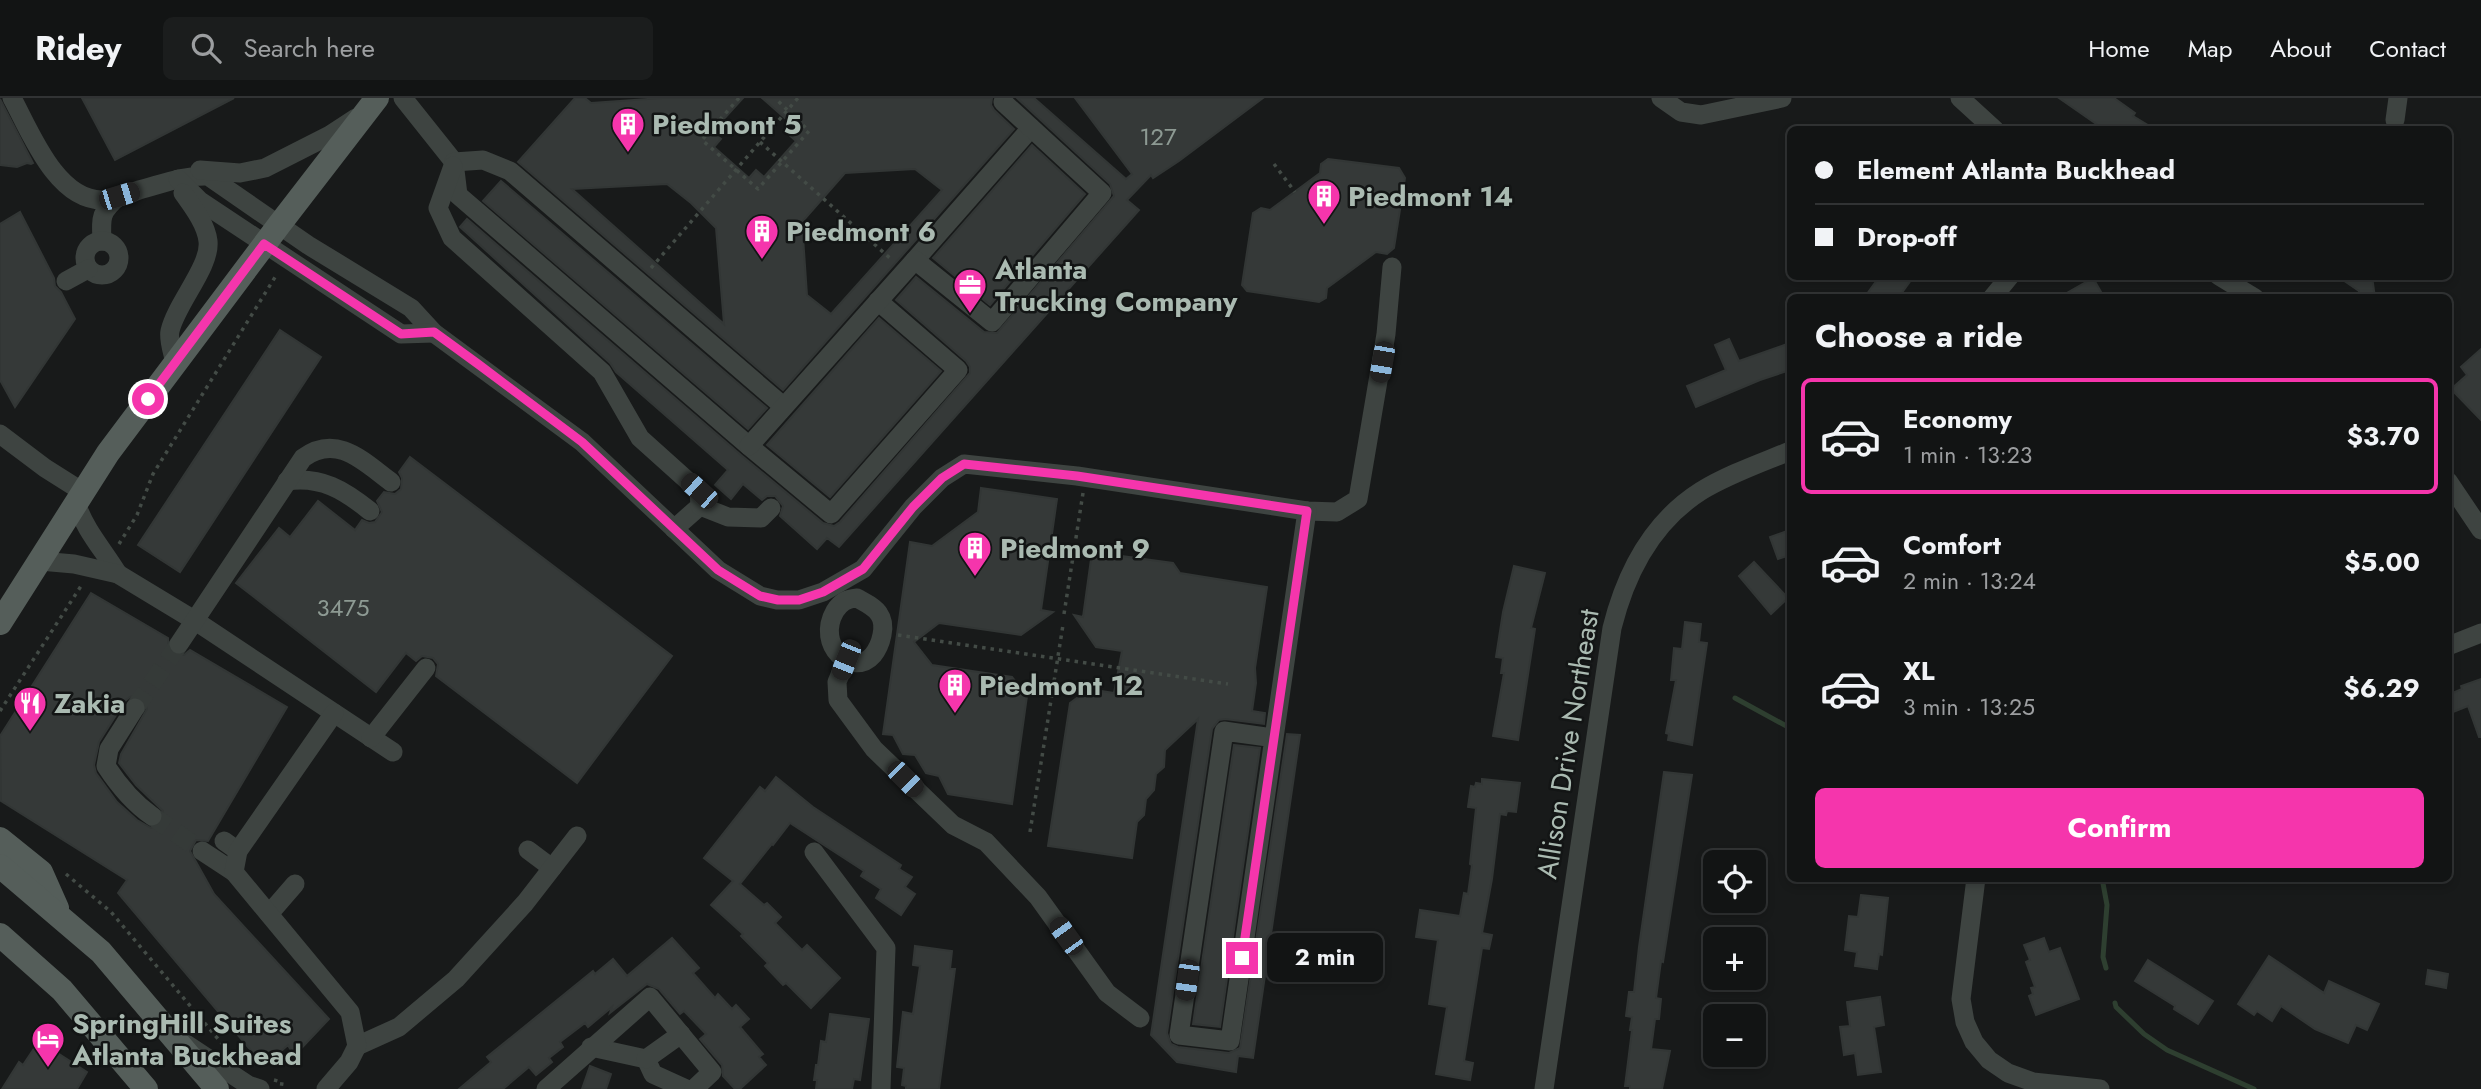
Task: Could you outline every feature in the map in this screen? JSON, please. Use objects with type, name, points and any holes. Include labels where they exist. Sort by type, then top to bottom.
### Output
[{"type":"main road","points":[[0,623],[79,497],[175,363],[372,105]]},
{"type":"main road","points":[[0,839],[41,872],[60,916]]},
{"type":"main road","points":[[0,866],[101,952],[217,1089]]},
{"type":"main road","points":[[0,935],[62,990],[146,1089]]},
{"type":"street","points":[[12,98],[47,163],[63,182],[82,195],[102,200],[191,176],[208,176],[272,234],[401,334],[434,332]]},
{"type":"street","points":[[402,98],[454,162],[458,195],[831,514],[958,370],[878,301]]},
{"type":"street","points":[[1663,99],[1681,112],[1701,115],[1782,98]]},
{"type":"street","points":[[1960,98],[1991,126]]},
{"type":"street","points":[[2395,120],[2399,98]]},
{"type":"street","points":[[910,265],[992,322],[1102,192],[1002,99]]},
{"type":"street","points":[[178,179],[186,172],[206,169],[240,173],[264,168],[330,135],[372,105]]},
{"type":"street","points":[[749,446],[1031,128]]},
{"type":"street","points":[[454,162],[483,160],[510,171],[783,406]]},
{"type":"street","points":[[454,162],[438,208],[452,238],[602,372],[640,438],[699,491],[700,506]]},
{"type":"street","points":[[175,363],[169,333],[178,307],[200,272],[208,243],[200,218],[178,179]]},
{"type":"street","points":[[66,281],[88,269],[84,260],[86,251],[93,244],[102,241],[101,219],[104,209],[119,196]]},
{"type":"street","points":[[272,234],[308,245],[411,308],[434,332],[582,442],[718,570],[760,596],[778,600],[834,596],[857,598],[871,606],[879,613],[883,622],[881,642],[867,661],[854,663],[835,650],[829,640],[834,596],[863,569],[913,507],[942,478],[964,464],[1086,477],[1307,511],[1337,512],[1358,499],[1386,334],[1392,267]]},
{"type":"street","points":[[1995,294],[2007,280]]},
{"type":"street","points":[[2226,280],[2248,294]]},
{"type":"street","points":[[0,434],[79,497],[82,520],[118,574]]},
{"type":"street","points":[[179,644],[287,481],[303,458],[312,451],[338,449],[350,452],[391,482]]},
{"type":"street","name":"Allison Drive Northeast","points":[[1544,1089],[1610,641],[1619,597],[1646,544],[1679,508],[1701,491],[1728,477],[1787,452]]},
{"type":"street","points":[[287,481],[303,479],[325,483],[345,491],[370,511]]},
{"type":"street","points":[[2452,487],[2481,530]]},
{"type":"street","points":[[700,506],[728,517],[761,518],[771,508]]},
{"type":"street","points":[[674,528],[700,506]]},
{"type":"street","points":[[1274,738],[1224,731],[1179,1035],[1230,1041],[1307,511]]},
{"type":"street","points":[[40,561],[74,564],[118,574],[393,752]]},
{"type":"street","points":[[2452,644],[2481,633]]},
{"type":"street","points":[[846,660],[837,682],[838,700],[874,749],[953,825],[986,842],[1038,897],[1107,993],[1140,1018]]},
{"type":"street","points":[[371,738],[426,668]]},
{"type":"street","points":[[135,708],[108,749],[106,766],[129,796],[152,816]]},
{"type":"street","points":[[234,872],[231,846],[334,713]]},
{"type":"street","points":[[357,1046],[399,1027],[456,979],[525,903],[577,836]]},
{"type":"street","points":[[528,850],[552,868]]},
{"type":"street","points":[[202,852],[234,872],[350,1012],[357,1046],[349,1062],[329,1085],[310,1089]]},
{"type":"street","points":[[814,852],[886,948],[881,1089]]},
{"type":"street","points":[[1976,882],[1961,999],[1965,1021],[1974,1042],[1989,1060],[2008,1073],[2033,1082],[2100,1089]]},
{"type":"street","points":[[269,914],[296,884]]},
{"type":"street","points":[[546,1089],[650,997],[712,1072],[694,1089]]},
{"type":"street","points":[[591,1047],[646,1059],[681,1034]]},
{"type":"street","points":[[173,1036],[248,1085],[265,1084]]},
{"type":"street","points":[[646,1059],[653,1074],[686,1089]]},
{"type":"path","points":[[739,98],[702,140],[758,189],[809,131],[775,98]]},
{"type":"path","points":[[640,282],[798,98]]},
{"type":"path","points":[[760,142],[910,265]]},
{"type":"path","points":[[1274,164],[1295,192]]},
{"type":"path","points":[[116,550],[137,514],[153,474],[274,275]]},
{"type":"path","points":[[1064,614],[1086,477]]},
{"type":"path","points":[[0,711],[87,577]]},
{"type":"path","points":[[1030,832],[1063,625]]},
{"type":"path","points":[[882,633],[1228,684]]},
{"type":"path","points":[[61,870],[111,912],[228,1051]]},
{"type":"path","points":[[265,1084],[282,1082],[281,1089]]},
{"type":"building","points":[[82,98],[234,98],[115,160]]},
{"type":"building","points":[[575,98],[585,98],[591,103],[662,98],[743,98],[712,132],[721,139],[714,147],[749,178],[756,170],[764,177],[796,141],[788,134],[795,127],[762,98],[992,98],[991,105],[994,110],[1014,129],[783,390],[518,162]],"holes":[[[915,169],[942,190],[831,314],[807,295],[802,222],[845,173]],[[667,184],[716,228],[724,324],[572,189]]]},
{"type":"building","points":[[1017,98],[1034,98],[1126,179],[1132,174],[1075,98],[1263,98],[1179,161],[1153,178],[1151,175],[1127,200],[1139,210],[839,547],[827,538],[817,549],[780,516],[783,506],[775,496],[767,496],[762,500],[743,484],[731,499],[715,485],[728,470],[616,372],[610,363],[460,227],[467,219],[741,455],[823,523],[834,526],[970,373],[966,361],[896,300],[916,277],[984,332],[997,333],[1114,196],[1110,184]]},
{"type":"building","points":[[2059,98],[2114,98],[2135,113],[2133,116],[2149,126],[2099,126]]},
{"type":"building","points":[[0,99],[33,163],[31,164],[17,167],[0,165]]},
{"type":"building","points":[[1032,145],[1085,194],[990,305],[933,258]]},
{"type":"building","name":"Piedmont 14","points":[[1328,159],[1399,168],[1405,178],[1394,248],[1387,254],[1376,252],[1327,288],[1326,298],[1319,302],[1247,291],[1242,285],[1253,213],[1261,208],[1270,210],[1320,173],[1321,164]]},
{"type":"building","points":[[501,181],[767,408],[748,429],[483,201]]},
{"type":"building","points":[[20,212],[54,278],[55,286],[75,319],[15,407],[0,380],[0,224]]},
{"type":"building","points":[[1877,280],[1911,280],[1901,294],[1867,294]]},
{"type":"building","points":[[2090,280],[2094,280],[2101,292],[2098,294],[2065,294]]},
{"type":"building","points":[[2343,280],[2373,280],[2374,294],[2359,294],[2359,291]]},
{"type":"building","points":[[879,318],[941,371],[830,497],[767,445]]},
{"type":"building","points":[[280,330],[321,357],[180,572],[138,545]]},
{"type":"building","points":[[1729,339],[1739,361],[1787,344],[1787,371],[1696,407],[1687,386],[1726,370],[1715,345]]},
{"type":"building","points":[[2481,349],[2481,420],[2452,390],[2467,375],[2461,367]]},
{"type":"building","points":[[410,457],[672,656],[577,783],[436,676],[438,664],[433,658],[422,656],[416,661],[406,653],[376,692],[236,583],[279,528],[290,537],[318,501],[355,530],[362,520],[375,522],[382,512],[377,501],[384,492],[395,494],[401,489],[402,478],[399,472]]},
{"type":"building","points":[[981,488],[1057,499],[1041,610],[1053,612],[1021,635],[939,623],[914,642],[932,665],[1012,677],[1027,696],[1012,804],[948,794],[939,776],[926,773],[915,755],[903,754],[893,735],[883,734],[910,542],[932,546],[978,512]]},
{"type":"building","points":[[1787,531],[1787,556],[1778,559],[1770,537]]},
{"type":"building","points":[[1092,552],[1173,563],[1180,573],[1267,587],[1255,668],[1252,711],[1265,713],[1264,724],[1225,719],[1219,720],[1212,729],[1167,1033],[1171,1044],[1178,1047],[1229,1053],[1240,1048],[1287,734],[1300,735],[1253,1058],[1238,1056],[1236,1072],[1177,1062],[1151,1035],[1198,719],[1165,750],[1164,767],[1156,774],[1154,790],[1146,799],[1144,815],[1137,822],[1132,858],[1048,846],[1070,703],[1089,689],[1114,693],[1122,651],[1096,647],[1074,615],[1083,617]]},
{"type":"building","points":[[1754,562],[1787,599],[1771,614],[1739,576]]},
{"type":"building","points":[[1514,566],[1545,573],[1531,628],[1535,629],[1518,740],[1493,736],[1504,673],[1501,673],[1503,658],[1496,657]]},
{"type":"building","points":[[91,593],[168,638],[168,649],[173,654],[184,655],[190,650],[287,707],[208,841],[196,840],[190,851],[214,894],[329,1019],[294,1056],[288,1045],[264,1066],[118,893],[127,880],[1,801],[0,736]],"holes":[[[136,696],[145,702],[147,709],[121,754],[119,763],[136,785],[163,811],[162,823],[151,828],[137,820],[117,802],[96,773],[94,765],[99,742],[125,701]]]},
{"type":"building","points":[[1685,622],[1701,624],[1699,642],[1707,643],[1692,745],[1668,740],[1669,734],[1666,733],[1676,680],[1671,680],[1674,648],[1682,649]]},
{"type":"building","points":[[2481,679],[2481,737],[2468,706],[2452,712],[2452,693],[2462,689],[2461,686]]},
{"type":"building","points":[[1234,745],[1260,748],[1220,1027],[1193,1024]]},
{"type":"building","points":[[1664,772],[1692,775],[1663,962],[1661,961],[1656,998],[1661,999],[1659,1019],[1655,1019],[1651,1049],[1670,1051],[1662,1089],[1630,1089],[1630,1086],[1625,1086],[1632,1017],[1626,1016],[1629,992],[1634,992]]},
{"type":"building","points":[[776,777],[813,807],[901,865],[899,869],[912,877],[905,887],[915,894],[901,915],[876,898],[881,889],[861,876],[864,871],[790,823],[740,884],[764,905],[767,903],[781,917],[775,923],[802,950],[807,945],[840,978],[811,1008],[786,983],[783,985],[765,966],[768,963],[741,936],[743,934],[711,905],[733,881],[704,858],[760,787],[765,791]]},
{"type":"building","points":[[1482,779],[1520,783],[1516,812],[1507,811],[1506,815],[1500,814],[1482,933],[1492,935],[1489,949],[1482,948],[1464,1061],[1473,1063],[1470,1080],[1436,1074],[1447,1007],[1429,1004],[1438,940],[1416,937],[1420,910],[1460,916],[1464,893],[1468,894],[1472,865],[1476,808],[1468,807],[1471,786],[1482,784]]},
{"type":"building","points":[[1861,895],[1888,898],[1882,955],[1879,954],[1877,969],[1855,966],[1857,952],[1845,950],[1849,916],[1858,917]]},
{"type":"building","points":[[672,938],[699,968],[693,973],[715,998],[718,994],[732,1009],[736,1005],[749,1019],[740,1027],[763,1054],[759,1057],[766,1065],[740,1089],[735,1089],[723,1076],[722,1065],[700,1039],[706,1034],[684,1011],[680,1014],[659,989],[647,984],[610,1013],[612,1007],[588,1027],[585,1023],[560,1042],[563,1047],[549,1058],[552,1062],[536,1075],[529,1067],[503,1089],[459,1089],[491,1062],[487,1057],[593,971],[595,974],[613,959],[627,976]]},
{"type":"building","points":[[2044,938],[2049,952],[2060,948],[2079,999],[2036,1015],[2029,996],[2033,994],[2031,988],[2035,987],[2026,962],[2030,960],[2024,945]]},
{"type":"building","points":[[915,946],[952,951],[950,969],[955,969],[939,1089],[906,1089],[906,1086],[902,1085],[904,1068],[897,1067],[903,1012],[913,1014],[920,966],[913,965]]},
{"type":"building","points":[[2269,956],[2324,993],[2329,981],[2379,1004],[2367,1030],[2356,1025],[2348,1043],[2315,1029],[2281,1006],[2272,1021],[2257,1011],[2254,1015],[2238,1004]]},
{"type":"building","points":[[2148,960],[2213,1001],[2198,1024],[2135,981]]},
{"type":"building","points":[[2428,970],[2448,974],[2446,988],[2426,984]]},
{"type":"building","points":[[1880,997],[1884,1025],[1874,1027],[1881,1072],[1858,1075],[1855,1053],[1844,1055],[1840,1027],[1850,1026],[1847,1002]]},
{"type":"building","points":[[830,1014],[869,1019],[860,1080],[854,1079],[852,1089],[816,1089],[816,1065],[821,1041],[826,1042]]},
{"type":"building","name":"SpringHill Suites Atlanta Buckhead","points":[[39,1041],[87,1072],[77,1089],[2,1089],[19,1062],[23,1065]]},
{"type":"building","points":[[590,1066],[611,1074],[606,1089],[582,1089]]},
{"type":"waterway","points":[[1735,698],[1787,726]]},
{"type":"waterway","points":[[2103,882],[2107,905],[2103,957],[2106,968]]},
{"type":"waterway","points":[[2115,1003],[2144,1034],[2167,1050],[2254,1089]]},
{"type":"tunnel","points":[[135,708],[179,644]]},
{"type":"tunnel","points":[[152,816],[202,851]]},
{"type":"place","name":"Piedmont 5","points":[[628,154]]},
{"type":"place","name":"Piedmont 14","points":[[1324,226]]},
{"type":"place","name":"Piedmont 6","points":[[762,261]]},
{"type":"place","name":"Atlanta Trucking Company","points":[[970,315]]},
{"type":"place","name":"Piedmont 9","points":[[975,578]]},
{"type":"place","name":"Piedmont 12","points":[[955,715]]},
{"type":"place","name":"Zakia","points":[[30,733]]},
{"type":"place","name":"SpringHill Suites Atlanta Buckhead","points":[[48,1069]]},
{"type":"route","points":[[148,399],[264,244],[401,334],[434,332],[582,442],[718,570],[760,596],[778,600],[799,600],[823,592],[863,569],[913,507],[942,478],[964,464],[1077,476],[1307,511],[1242,958]]}]
